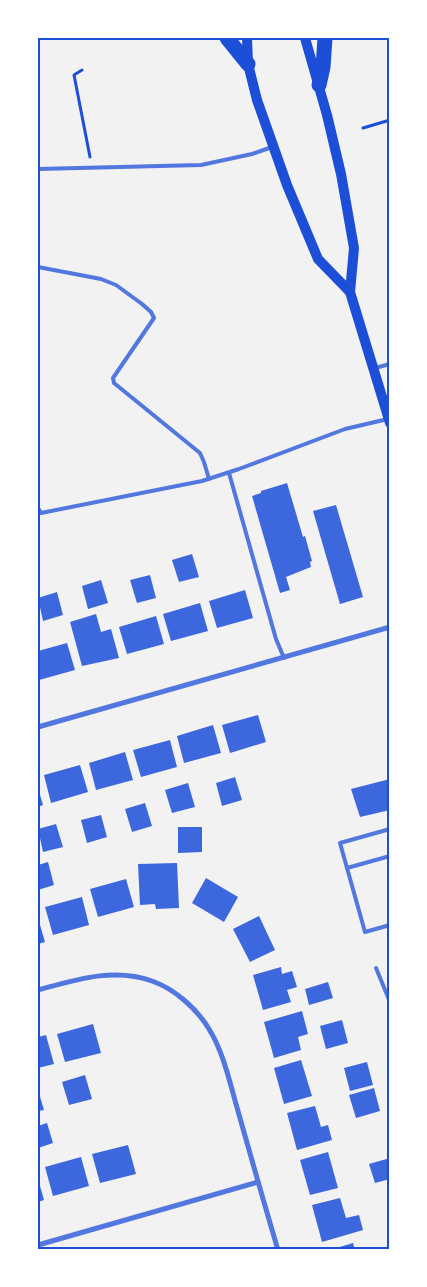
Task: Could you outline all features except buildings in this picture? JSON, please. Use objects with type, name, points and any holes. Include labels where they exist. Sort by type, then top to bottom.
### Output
[{"type":"highway","points":[[227,38],[248,64]]},
{"type":"highway","points":[[319,85],[323,67],[325,38]]},
{"type":"main road","points":[[247,38],[248,64],[257,100],[272,146],[306,233],[318,259],[350,292]]},
{"type":"main road","points":[[305,38],[319,85],[341,174],[354,248],[350,292],[389,421]]},
{"type":"street","points":[[38,727],[390,627]]},
{"type":"street","points":[[38,990],[79,979],[114,974],[152,980],[172,991],[188,1004],[209,1029],[227,1073],[278,1250]]},
{"type":"street","points":[[38,1245],[258,1182]]},
{"type":"lane","points":[[38,169],[201,165],[252,154],[272,146]]},
{"type":"lane","points":[[38,267],[101,279],[116,285],[151,312],[154,318],[113,378],[114,384],[200,453],[209,479]]},
{"type":"lane","points":[[372,368],[390,364]]},
{"type":"lane","points":[[38,508],[41,513],[209,479],[345,429],[389,421]]},
{"type":"lane","points":[[229,473],[276,639],[284,658]]},
{"type":"lane","points":[[390,829],[340,843],[365,932],[390,926]]},
{"type":"lane","points":[[347,868],[390,856]]},
{"type":"lane","points":[[376,968],[390,1002]]},
{"type":"path","points":[[82,70],[74,75],[92,167]]},
{"type":"path","points":[[363,128],[390,120]]}]
